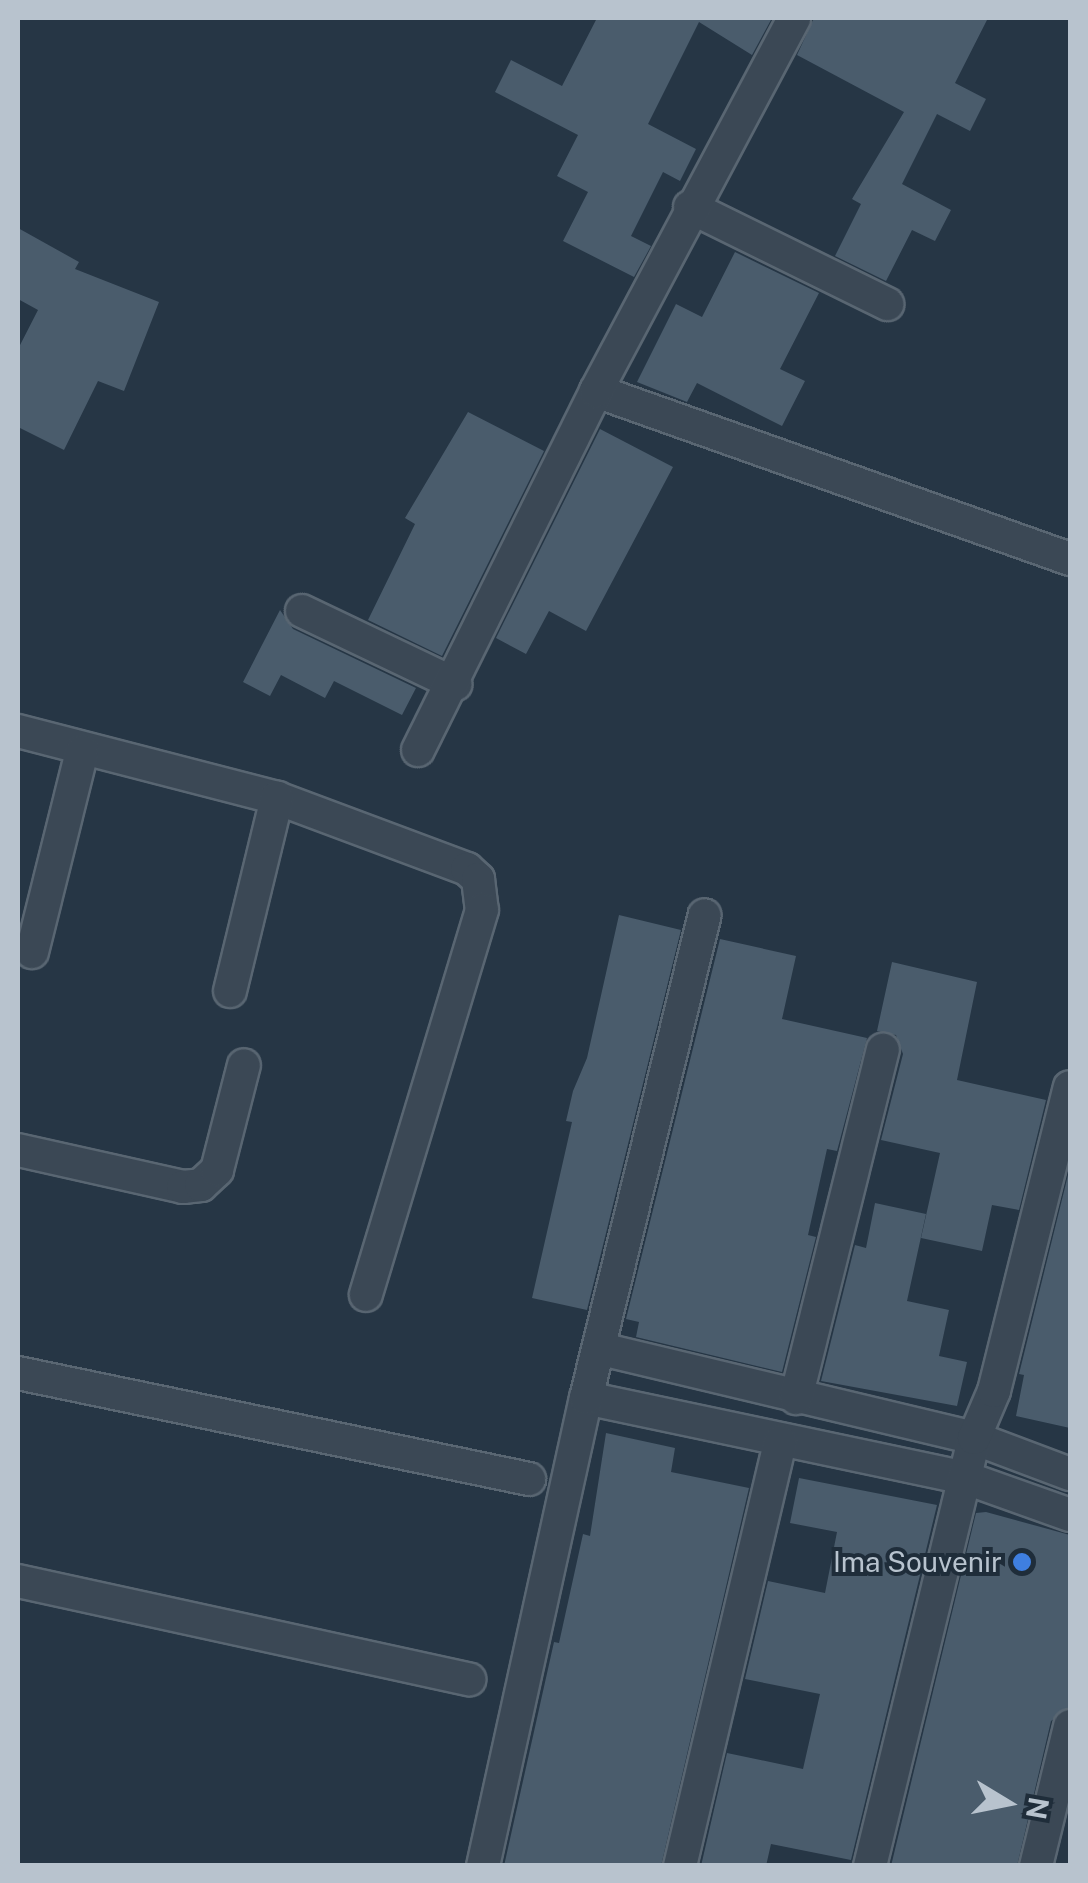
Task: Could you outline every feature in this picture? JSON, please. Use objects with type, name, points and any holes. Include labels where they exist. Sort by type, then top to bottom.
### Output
[{"type":"street","points":[[418,750],[455,684],[596,391],[690,208],[794,18]]},
{"type":"street","points":[[690,208],[888,304]]},
{"type":"street","points":[[596,391],[1070,558]]},
{"type":"street","points":[[302,612],[455,684]]},
{"type":"street","points":[[18,731],[82,751],[277,798],[467,869],[485,895],[366,1296]]},
{"type":"street","points":[[32,952],[82,751]]},
{"type":"street","points":[[230,991],[277,798]]},
{"type":"street","points":[[483,1866],[586,1398],[602,1349],[705,915]]},
{"type":"street","points":[[796,1398],[883,1050]]},
{"type":"street","points":[[18,1150],[183,1187],[201,1184],[216,1170],[244,1065]]},
{"type":"street","points":[[870,1866],[974,1438],[994,1391],[1070,1087]]},
{"type":"street","points":[[602,1349],[974,1438],[1070,1474]]},
{"type":"street","points":[[18,1373],[529,1479]]},
{"type":"street","points":[[586,1398],[780,1442],[966,1478],[1070,1515]]},
{"type":"street","points":[[680,1866],[780,1442]]},
{"type":"street","points":[[18,1581],[469,1679]]},
{"type":"street","points":[[1036,1866],[1070,1726]]},
{"type":"building","points":[[597,18],[772,18],[752,55],[699,22],[648,124],[696,149],[680,181],[663,172],[631,236],[651,246],[634,277],[563,241],[588,192],[557,176],[578,135],[495,92],[511,60],[562,86]]},
{"type":"building","points":[[814,18],[988,18],[955,83],[986,99],[970,131],[937,114],[902,184],[951,210],[935,241],[912,230],[886,281],[835,256],[861,204],[852,199],[904,112],[797,55]]},
{"type":"building","points":[[18,228],[79,262],[75,269],[159,302],[124,391],[98,381],[64,450],[18,427],[18,349],[38,310],[18,299]]},
{"type":"building","points":[[735,252],[819,293],[780,369],[805,381],[782,426],[697,383],[687,402],[637,382],[676,304],[702,317]]},
{"type":"building","points":[[468,412],[544,451],[442,656],[368,620],[415,524],[405,518]]},
{"type":"building","points":[[600,429],[673,467],[586,631],[549,611],[526,654],[496,638]]},
{"type":"building","points":[[280,610],[293,629],[416,688],[402,715],[334,681],[325,698],[281,675],[270,696],[243,682]]},
{"type":"building","points":[[619,915],[681,930],[587,1310],[532,1298],[572,1122],[566,1121],[587,1058]]},
{"type":"building","points":[[720,939],[796,956],[782,1019],[867,1038],[837,1151],[827,1149],[808,1235],[816,1237],[782,1372],[636,1337],[639,1322],[626,1319]]},
{"type":"building","points":[[892,962],[977,982],[957,1080],[1046,1100],[1019,1210],[992,1205],[982,1251],[921,1238],[940,1153],[881,1140],[903,1054],[896,1035],[877,1031]]},
{"type":"building","points":[[1070,1167],[1070,1428],[1016,1416],[1024,1375],[1019,1374]]},
{"type":"building","points":[[875,1203],[926,1214],[907,1301],[949,1310],[939,1356],[967,1362],[957,1406],[821,1381],[855,1245],[866,1248]]},
{"type":"building","points":[[606,1433],[675,1448],[671,1472],[749,1488],[661,1866],[504,1866],[554,1642],[559,1643],[583,1534],[590,1536]]},
{"type":"building","points":[[799,1478],[937,1505],[851,1860],[771,1844],[766,1866],[701,1866],[727,1753],[803,1769],[820,1694],[745,1679],[768,1581],[825,1593],[837,1532],[790,1523]]},
{"type":"building","points":[[986,1512],[1070,1535],[1070,1707],[1051,1721],[1017,1866],[891,1866],[976,1513]]},
{"type":"place","name":"Ima Souvenir","points":[[1022,1562]]}]
